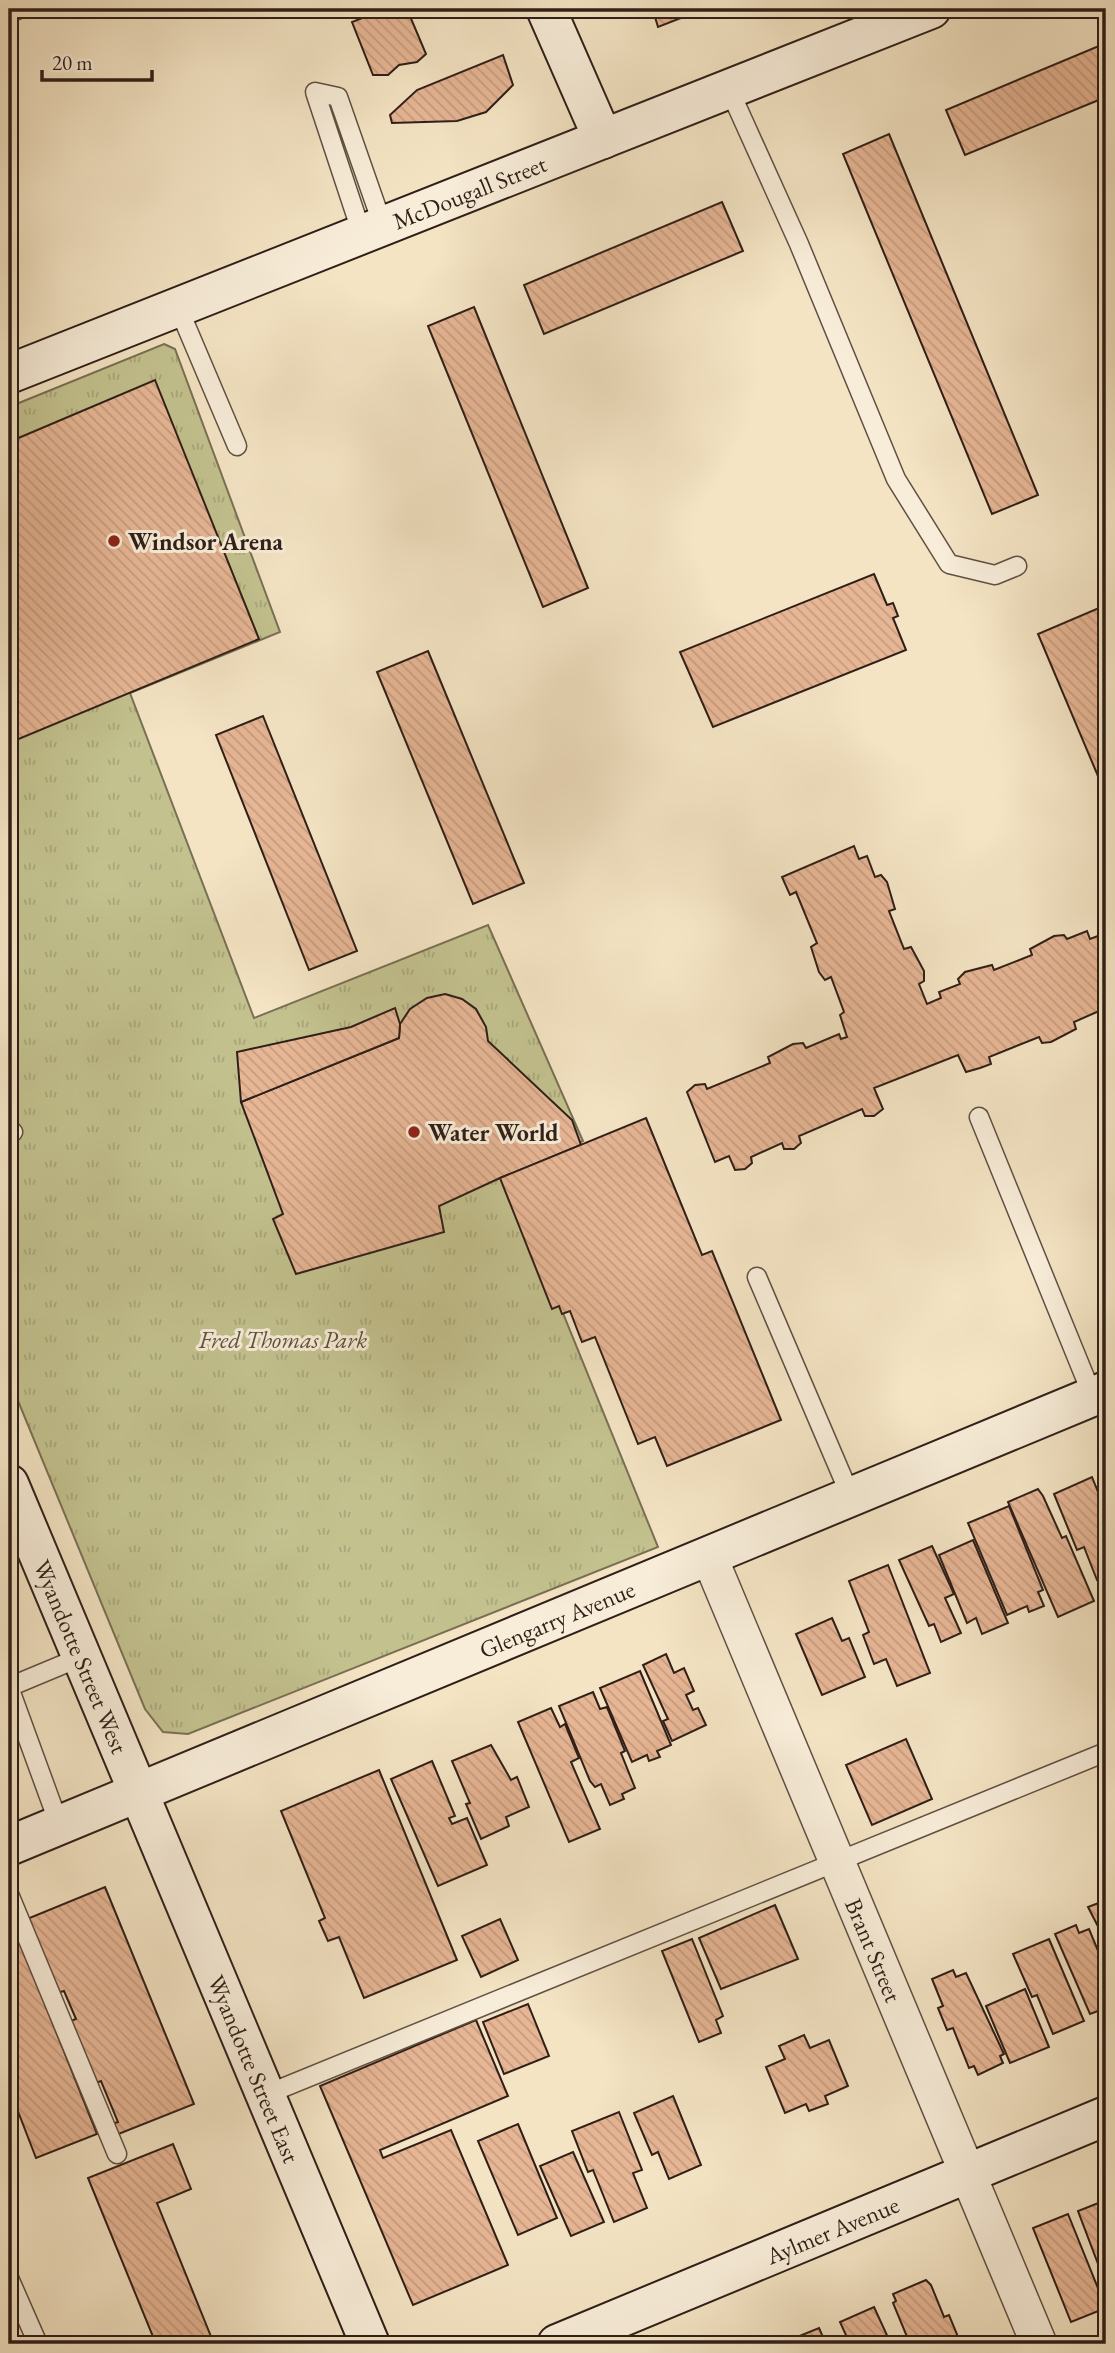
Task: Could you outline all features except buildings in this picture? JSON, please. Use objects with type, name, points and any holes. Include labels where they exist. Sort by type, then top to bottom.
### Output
[{"type":"main road","points":[[546,9],[603,139]]},
{"type":"main road","name":"McDougall Street","points":[[9,374],[931,9]]},
{"type":"main road","name":"Glengarry Avenue","points":[[9,1846],[1100,1394]]},
{"type":"main road","name":"Wyandotte Street West","points":[[11,1497],[138,1792]]},
{"type":"main road","name":"Wyandotte Street East","points":[[138,1792],[370,2344]]},
{"type":"main road","name":"Aylmer Avenue","points":[[557,2344],[1106,2116]]},
{"type":"street","name":"Brant Street","points":[[709,1556],[1039,2344]]},
{"type":"lane","points":[[9,13],[20,9]]},
{"type":"lane","points":[[729,89],[804,254],[896,478],[948,564],[995,575],[1017,566]]},
{"type":"lane","points":[[315,92],[338,97],[373,230],[315,92]]},
{"type":"lane","points":[[178,307],[237,446]]},
{"type":"lane","points":[[979,1117],[1100,1394]]},
{"type":"lane","points":[[757,1277],[851,1497]]},
{"type":"lane","points":[[60,1824],[9,1687],[81,1657]]},
{"type":"lane","points":[[265,2095],[1106,1752]]},
{"type":"lane","points":[[9,1894],[117,2154]]},
{"type":"lane","points":[[9,2278],[38,2344]]},
{"type":"green space","name":"Fred Thomas Park","points":[[164,344],[175,349],[280,632],[130,693],[254,1018],[488,925],[583,1141],[506,1173],[658,1547],[188,1734],[163,1732],[145,1709],[9,1379],[9,407]]},
{"type":"place","name":"Windsor Arena","points":[[114,541]]},
{"type":"place","name":"Water World","points":[[414,1132]]}]
